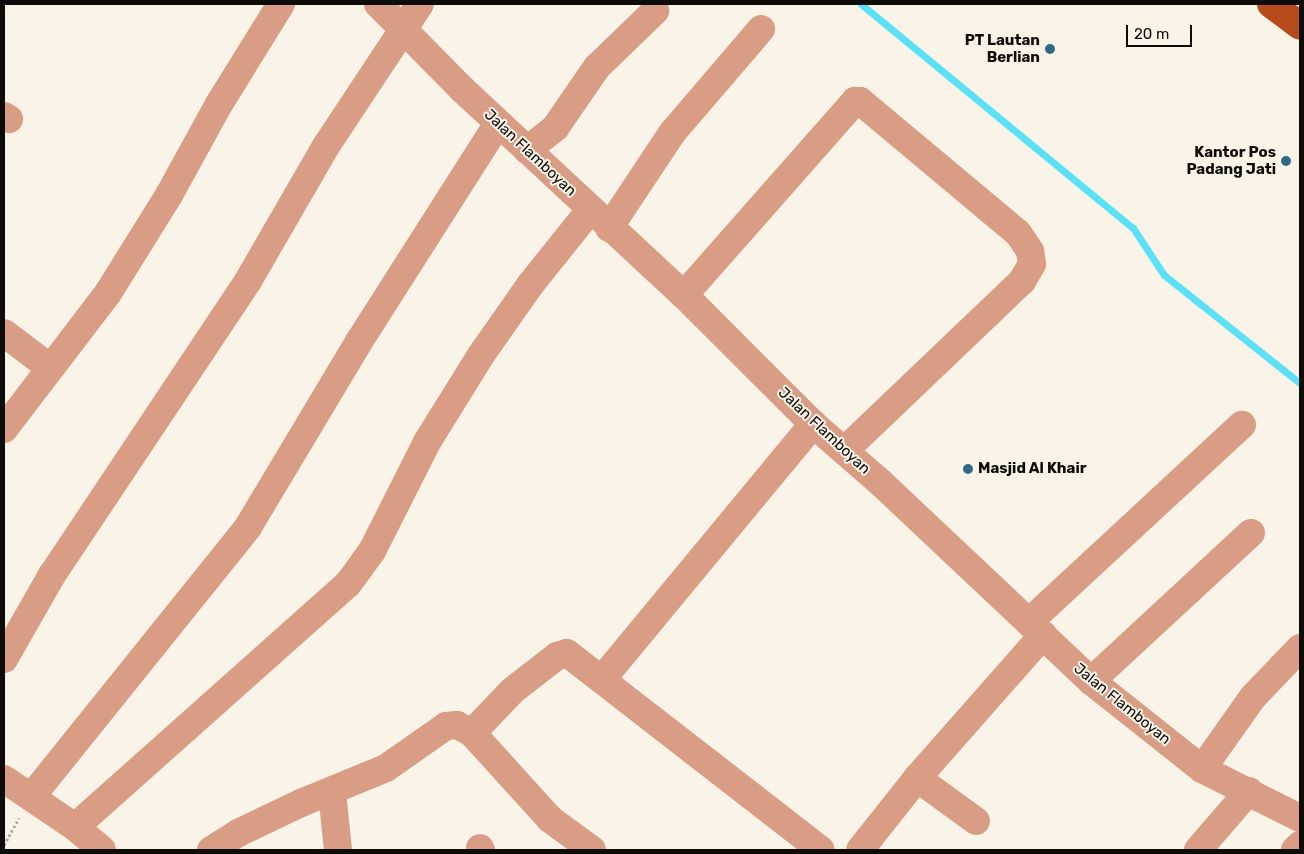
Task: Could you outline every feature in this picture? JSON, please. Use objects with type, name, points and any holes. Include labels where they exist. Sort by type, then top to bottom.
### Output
[{"type":"main road","points":[[1271,4],[1300,26]]},
{"type":"street","points":[[4,429],[49,367],[108,293],[169,195],[224,96],[280,4]]},
{"type":"street","name":"Jalan Flamboyan","points":[[378,4],[498,123],[684,295],[813,424],[1092,681],[1202,769],[1300,818]]},
{"type":"street","points":[[4,659],[52,575],[248,281],[326,146],[420,4]]},
{"type":"street","points":[[527,150],[555,128],[597,67],[655,11]]},
{"type":"street","points":[[610,228],[672,133],[761,28]]},
{"type":"street","points":[[684,295],[855,101],[860,101],[1018,233],[1030,251],[1032,264],[1022,281],[844,451]]},
{"type":"street","points":[[32,796],[248,527],[360,340],[498,123]]},
{"type":"street","points":[[75,827],[348,584],[372,551],[427,442],[482,355],[530,285],[590,210]]},
{"type":"street","points":[[4,333],[49,367]]},
{"type":"street","points":[[603,678],[813,424]]},
{"type":"street","points":[[860,850],[1036,628],[1242,425]]},
{"type":"street","points":[[1092,681],[1251,533]]},
{"type":"street","points":[[1202,769],[1253,697],[1300,648]]},
{"type":"street","points":[[472,732],[512,691],[562,653],[566,653],[603,678],[821,850]]},
{"type":"street","points":[[211,850],[239,842],[332,792],[386,768],[446,726],[457,726],[472,732],[550,819],[592,850]]},
{"type":"street","points":[[917,778],[976,821]]},
{"type":"street","points":[[4,779],[32,796],[75,827],[102,850]]},
{"type":"street","points":[[1198,850],[1249,791]]},
{"type":"street","points":[[332,792],[338,850]]},
{"type":"street","points":[[1295,850],[1300,845]]},
{"type":"waterway","points":[[861,4],[1133,228],[1164,275],[1300,383]]},
{"type":"place","name":"PT Lautan Berlian","points":[[1050,49]]},
{"type":"place","name":"Kantor Pos Padang Jati","points":[[1286,161]]},
{"type":"place","name":"Masjid Al Khair","points":[[968,469]]}]
